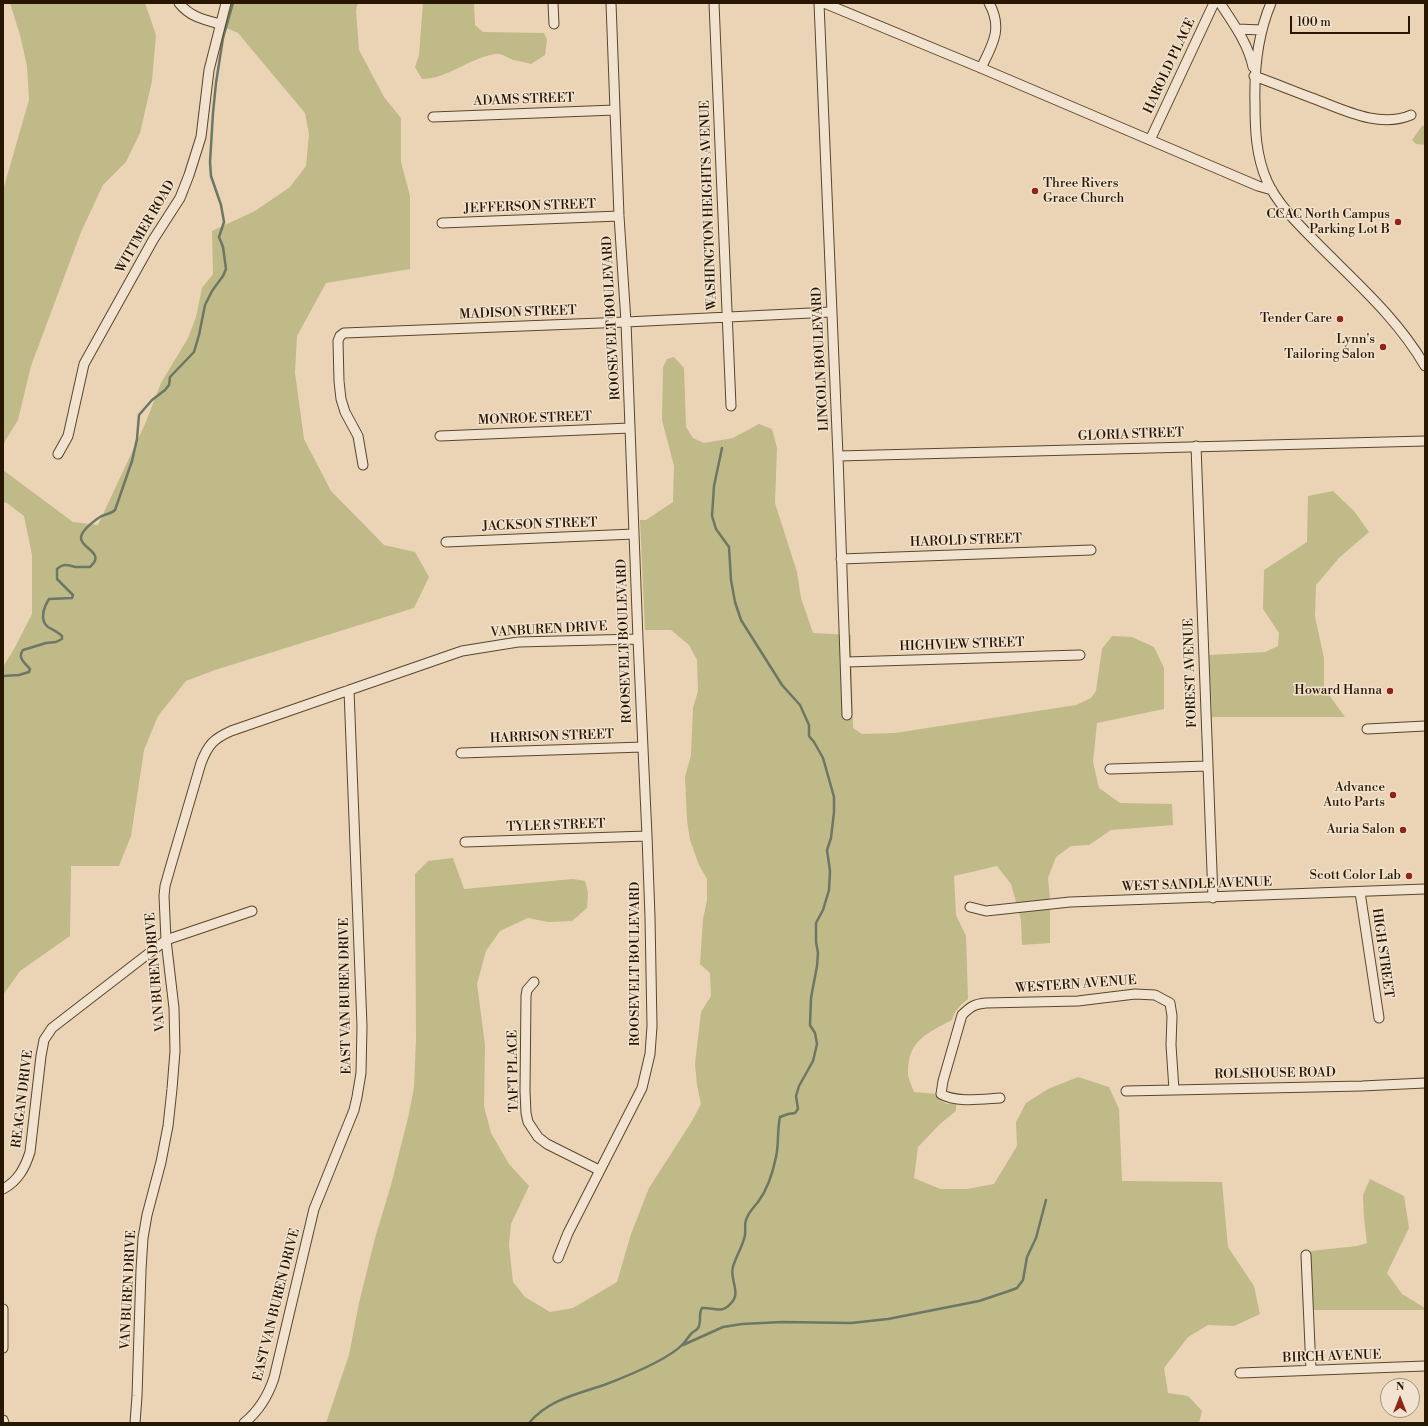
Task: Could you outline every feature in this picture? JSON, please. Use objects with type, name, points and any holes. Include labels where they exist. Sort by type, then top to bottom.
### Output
[{"type":"street","points":[[179,3],[191,14],[200,19],[220,24]]},
{"type":"street","name":"WITTMER ROAD","points":[[58,454],[68,436],[84,364],[153,240],[180,198],[189,176],[201,137],[209,70],[226,3]]},
{"type":"street","points":[[553,3],[554,24]]},
{"type":"street","name":"ROOSEVELT BOULEVARD","points":[[558,1258],[568,1233],[599,1170],[642,1088],[650,1054],[652,1018],[647,836],[626,322],[619,216],[611,3]]},
{"type":"street","name":"WASHINGTON HEIGHTS AVENUE","points":[[714,3],[726,317],[731,406]]},
{"type":"street","name":"LINCOLN BOULEVARD","points":[[819,3],[847,715]]},
{"type":"street","points":[[824,3],[982,68],[1258,186],[1270,186]]},
{"type":"street","points":[[982,68],[993,43],[996,28],[994,12],[989,3]]},
{"type":"street","name":"HAROLD PLACE","points":[[1150,140],[1214,3]]},
{"type":"street","points":[[1220,3],[1237,29],[1250,56],[1254,76],[1255,134],[1262,168],[1270,186],[1282,205],[1306,232],[1392,318],[1410,342],[1425,366]]},
{"type":"street","points":[[1254,76],[1262,30],[1271,3]]},
{"type":"street","points":[[1237,29],[1262,30]]},
{"type":"street","points":[[1254,76],[1360,115],[1389,120],[1411,116]]},
{"type":"street","name":"ADAMS STREET","points":[[433,117],[615,110]]},
{"type":"street","name":"JEFFERSON STREET","points":[[442,223],[619,216]]},
{"type":"street","name":"MADISON STREET","points":[[363,464],[358,436],[345,412],[340,391],[338,341],[340,336],[344,333],[831,312]]},
{"type":"street","name":"MONROE STREET","points":[[440,436],[630,428]]},
{"type":"street","name":"GLORIA STREET","points":[[838,456],[1425,441]]},
{"type":"street","name":"FOREST AVENUE","points":[[1196,446],[1214,898]]},
{"type":"street","name":"JACKSON STREET","points":[[446,542],[634,534]]},
{"type":"street","name":"HAROLD STREET","points":[[842,559],[1091,550]]},
{"type":"street","name":"VANBUREN DRIVE","points":[[349,690],[449,654],[472,648],[518,642],[638,639]]},
{"type":"street","name":"HIGHVIEW STREET","points":[[846,662],[1080,655]]},
{"type":"street","name":"VAN BUREN DRIVE","points":[[135,1423],[143,1238],[149,1206],[162,1156],[172,1089],[175,1022],[174,996],[166,940],[164,906],[165,886],[201,764],[212,741],[219,736],[349,690]]},
{"type":"street","name":"EAST VAN BUREN DRIVE","points":[[244,1423],[261,1406],[274,1378],[314,1209],[354,1110],[360,1086],[362,1066],[362,1034],[349,690]]},
{"type":"street","points":[[1368,729],[1425,726]]},
{"type":"street","name":"HARRISON STREET","points":[[461,753],[643,747]]},
{"type":"street","points":[[1110,769],[1208,766]]},
{"type":"street","name":"TYLER STREET","points":[[465,842],[647,836]]},
{"type":"street","name":"WEST SANDLE AVENUE","points":[[970,907],[986,911],[1070,902],[1214,898],[1425,889]]},
{"type":"street","name":"HIGH STREET","points":[[1360,892],[1379,1018]]},
{"type":"street","name":"REAGAN DRIVE","points":[[3,1190],[14,1182],[20,1175],[28,1160],[41,1056],[47,1034],[52,1028],[166,940],[252,911]]},
{"type":"street","name":"TAFT PLACE","points":[[534,982],[527,990],[526,996],[525,1091],[528,1122],[538,1137],[547,1144],[599,1170]]},
{"type":"street","name":"WESTERN AVENUE","points":[[1000,1098],[956,1099],[946,1097],[941,1094],[943,1081],[962,1015],[968,1008],[975,1004],[1078,1001],[1126,994],[1155,995],[1170,1003],[1172,1016],[1171,1044],[1174,1090]]},
{"type":"street","name":"ROLSHOUSE ROAD","points":[[1126,1091],[1425,1083]]},
{"type":"street","points":[[1306,1254],[1310,1370]]},
{"type":"street","points":[[3,1310],[3,1348]]},
{"type":"street","name":"BIRCH AVENUE","points":[[1240,1373],[1425,1366]]},
{"type":"shaded area","points":[[10,3],[145,3],[156,35],[152,81],[140,133],[126,162],[103,185],[81,232],[31,366],[18,420],[5,441],[3,448],[3,190],[29,100],[27,66],[20,35]]},
{"type":"shaded area","points":[[231,3],[358,3],[356,10],[359,50],[384,97],[401,118],[401,162],[410,196],[410,269],[326,283],[297,336],[295,373],[304,439],[331,491],[384,545],[415,552],[429,577],[414,608],[215,670],[186,681],[158,716],[144,750],[131,836],[119,866],[71,866],[70,936],[20,971],[3,995],[3,667],[32,614],[32,555],[24,516],[7,503],[3,502],[3,470],[73,522],[98,525],[145,424],[161,383],[188,338],[196,317],[202,288],[213,274],[212,231],[255,211],[290,187],[306,166],[309,134],[305,113],[238,33],[224,27]]},
{"type":"shaded area","points":[[423,3],[474,3],[475,25],[483,32],[544,33],[547,40],[545,55],[531,64],[496,54],[477,59],[441,76],[422,79],[415,67],[419,55]]},
{"type":"shaded area","points":[[1422,126],[1425,126],[1425,145],[1416,144],[1412,140]]},
{"type":"shaded area","points":[[674,357],[684,368],[686,427],[693,438],[704,443],[733,438],[759,424],[772,429],[777,448],[775,503],[797,572],[801,598],[813,633],[851,635],[853,728],[862,734],[895,733],[1076,705],[1091,698],[1096,691],[1102,649],[1112,636],[1132,637],[1154,647],[1164,668],[1164,709],[1097,723],[1093,762],[1099,788],[1120,803],[1172,804],[1173,825],[1111,830],[1089,845],[1071,846],[1056,857],[1048,878],[1050,899],[1050,943],[1022,945],[1021,920],[1011,884],[997,866],[954,876],[956,915],[966,936],[968,999],[958,1008],[952,1020],[928,1033],[916,1044],[909,1060],[908,1073],[914,1092],[938,1094],[940,1100],[947,1104],[956,1104],[956,1111],[940,1124],[918,1147],[914,1178],[940,1189],[967,1189],[994,1184],[1017,1146],[1016,1122],[1026,1103],[1048,1089],[1078,1077],[1109,1087],[1119,1109],[1122,1181],[1222,1182],[1228,1247],[1254,1286],[1260,1314],[1234,1326],[1208,1325],[1188,1337],[1164,1368],[1168,1393],[1188,1396],[1202,1411],[1199,1423],[326,1423],[349,1355],[359,1303],[375,1238],[391,1185],[414,1088],[416,1039],[415,874],[428,861],[453,858],[464,889],[573,879],[585,881],[588,893],[587,908],[572,921],[548,922],[528,918],[500,931],[486,951],[477,984],[485,1045],[484,1106],[491,1133],[509,1164],[529,1186],[511,1224],[509,1245],[513,1282],[525,1297],[550,1312],[573,1308],[617,1282],[631,1234],[649,1188],[692,1121],[701,1104],[695,1064],[701,1012],[711,996],[710,973],[700,964],[703,919],[707,900],[707,879],[699,865],[690,840],[687,820],[685,777],[691,755],[693,708],[698,691],[697,660],[689,645],[671,630],[645,630],[640,520],[646,520],[673,502],[674,466],[662,420],[663,367],[667,359]]},
{"type":"shaded area","points":[[1333,491],[1354,511],[1369,532],[1339,558],[1316,585],[1315,617],[1324,658],[1324,688],[1345,717],[1212,717],[1209,655],[1265,652],[1278,646],[1279,633],[1263,609],[1264,570],[1307,542],[1308,496]]},
{"type":"shaded area","points":[[1370,1179],[1404,1196],[1409,1228],[1387,1273],[1402,1294],[1425,1308],[1425,1310],[1303,1310],[1301,1252],[1357,1246],[1367,1243],[1363,1195]]},
{"type":"waterway","points":[[3,676],[19,675],[29,672],[30,669],[21,658],[21,653],[23,650],[46,643],[56,642],[62,639],[62,636],[45,624],[43,617],[45,606],[49,599],[72,598],[73,595],[57,579],[57,569],[66,565],[90,567],[95,562],[94,553],[83,543],[81,539],[82,534],[96,520],[115,510],[132,461],[137,439],[139,415],[152,400],[165,390],[169,385],[170,377],[194,352],[205,305],[226,269],[223,247],[219,237],[224,222],[221,205],[211,176],[210,162],[216,83],[223,38],[233,3]]},
{"type":"waterway","points":[[529,1423],[537,1415],[554,1403],[604,1385],[657,1362],[676,1350],[698,1328],[702,1308],[718,1310],[725,1308],[732,1302],[735,1294],[732,1271],[744,1239],[746,1220],[749,1213],[764,1192],[775,1163],[780,1117],[795,1113],[798,1109],[796,1096],[799,1086],[813,1061],[817,1044],[815,1033],[810,1025],[811,998],[818,953],[816,942],[816,923],[823,910],[829,890],[830,871],[827,850],[831,838],[834,797],[823,758],[809,736],[809,725],[800,705],[782,685],[741,620],[735,602],[731,580],[729,547],[716,529],[712,516],[714,486],[722,448]]},
{"type":"waterway","points":[[683,1345],[723,1327],[742,1324],[782,1322],[851,1323],[888,1319],[979,1301],[1017,1288],[1023,1280],[1027,1257],[1036,1238],[1046,1200]]},
{"type":"place","name":"Three Rivers Grace Church","points":[[1035,191]]},
{"type":"place","name":"CCAC North Campus Parking Lot B","points":[[1398,222]]},
{"type":"place","name":"Tender Care","points":[[1340,319]]},
{"type":"place","name":"Lynn's Tailoring Salon","points":[[1383,347]]},
{"type":"place","name":"Howard Hanna","points":[[1390,691]]},
{"type":"place","name":"Advance Auto Parts","points":[[1393,795]]},
{"type":"place","name":"Auria Salon","points":[[1403,830]]},
{"type":"place","name":"Scott Color Lab","points":[[1409,876]]}]
